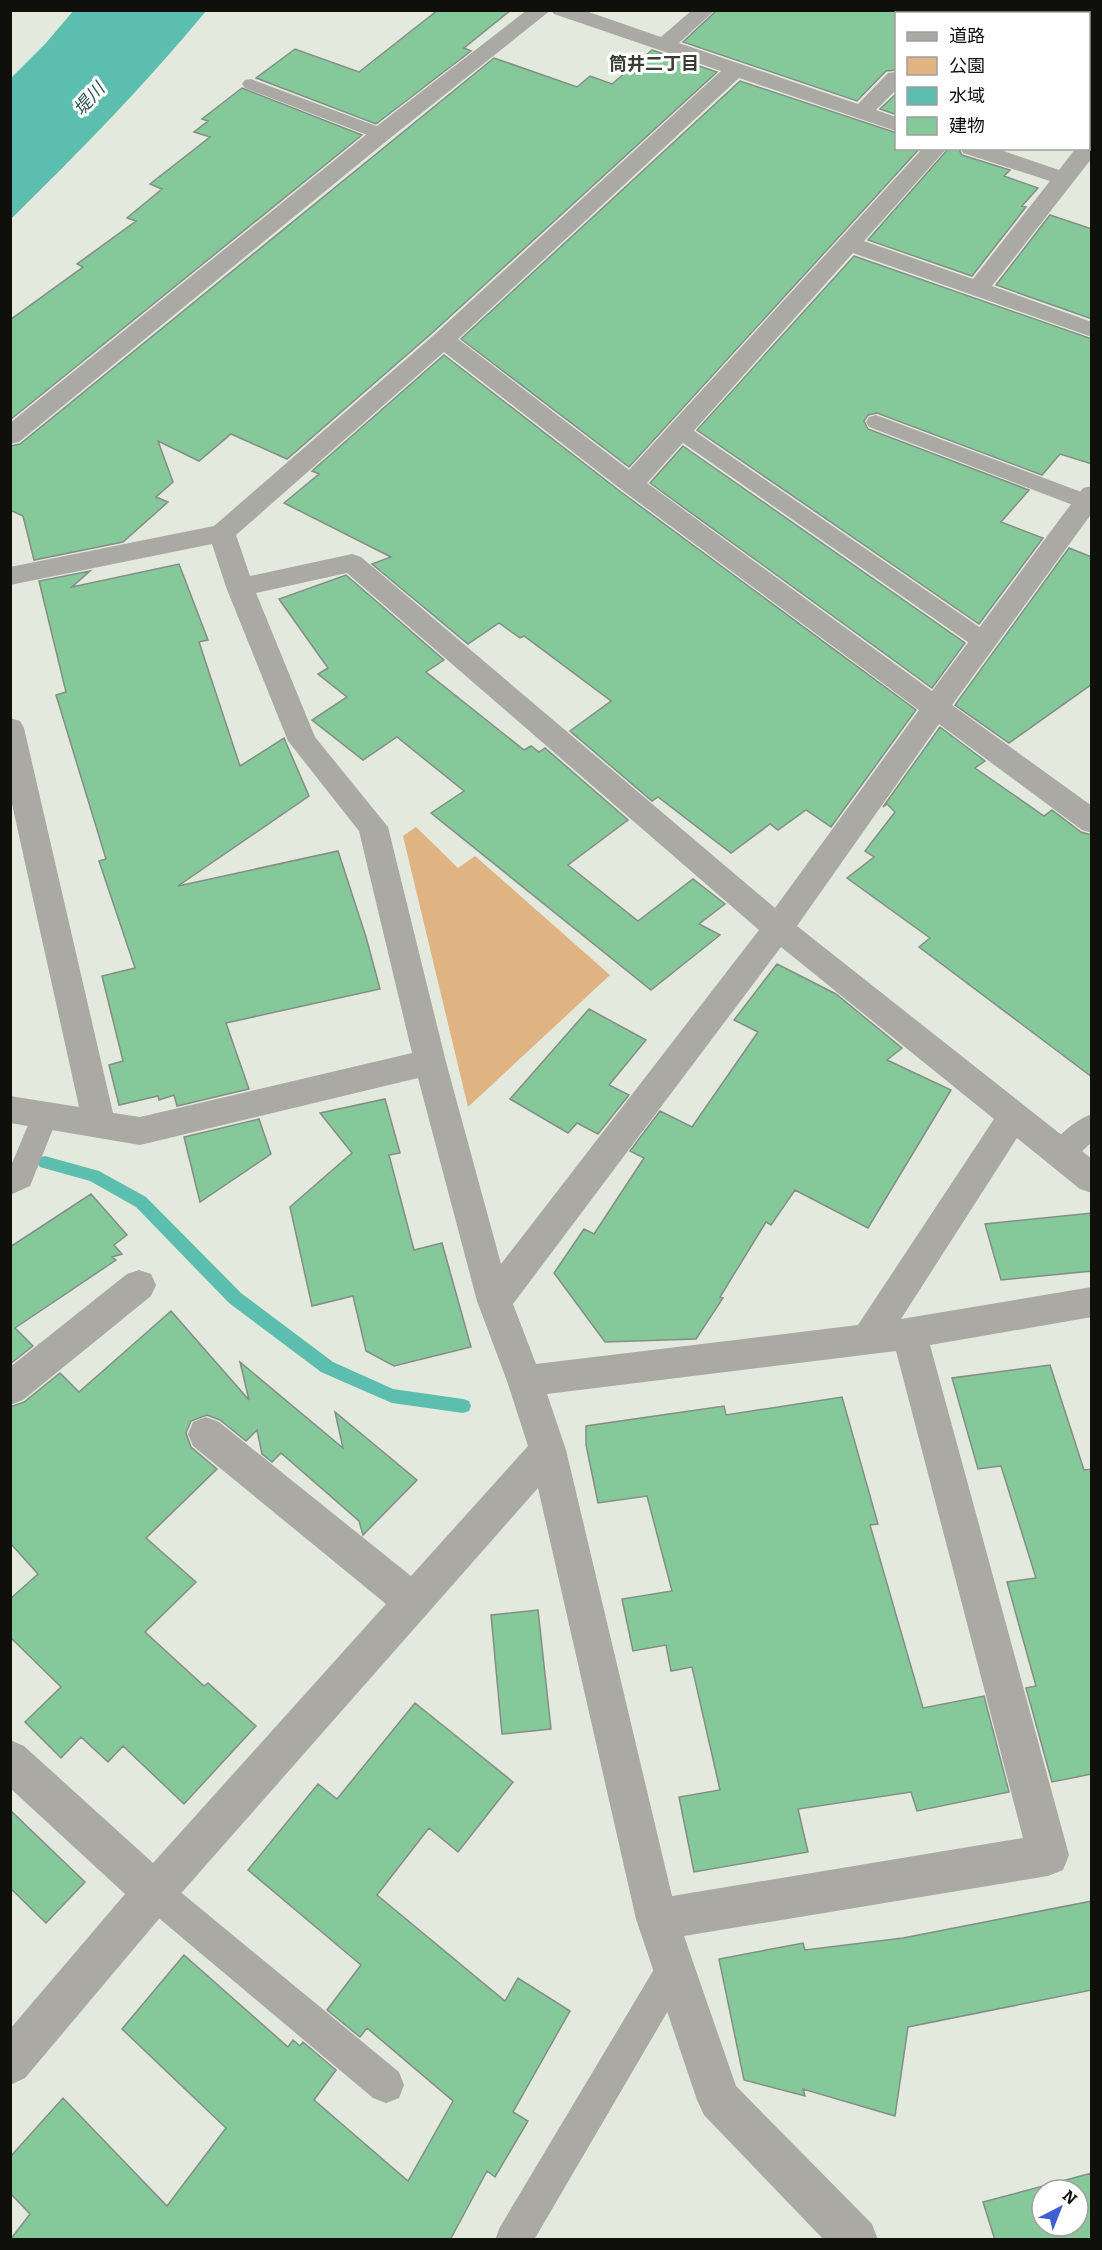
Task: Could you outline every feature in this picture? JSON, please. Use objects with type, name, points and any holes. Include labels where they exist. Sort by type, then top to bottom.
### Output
[{"type":"street","points":[[10,436],[381,134],[541,10]]},
{"type":"street","points":[[561,10],[895,123]]},
{"type":"street","points":[[664,45],[705,10]]},
{"type":"street","points":[[10,576],[222,533],[444,340],[736,69]]},
{"type":"street","points":[[861,113],[895,80]]},
{"type":"street","points":[[631,484],[934,150]]},
{"type":"street","points":[[977,150],[1062,178]]},
{"type":"street","points":[[978,289],[1062,178],[1086,150]]},
{"type":"street","points":[[849,244],[1092,330]]},
{"type":"street","points":[[444,340],[631,484],[1092,822]]},
{"type":"street","points":[[494,1301],[778,928],[983,641],[1086,508]]},
{"type":"street","points":[[222,533],[240,587],[302,741],[373,827],[430,1062],[494,1301],[525,1381],[548,1450],[657,1919],[719,2100],[856,2240]]},
{"type":"street","points":[[240,587],[352,563],[778,928],[1092,1179]]},
{"type":"street","points":[[10,728],[99,1122]]},
{"type":"street","points":[[10,1109],[99,1122],[140,1131],[430,1062]]},
{"type":"street","points":[[868,1340],[1014,1117]]},
{"type":"street","points":[[10,1389],[139,1285]]},
{"type":"street","points":[[525,1381],[868,1340],[1092,1302]]},
{"type":"street","points":[[657,1919],[1048,1856],[909,1334]]},
{"type":"street","points":[[206,1434],[412,1601]]},
{"type":"street","points":[[10,2063],[154,1892],[548,1450]]},
{"type":"street","points":[[10,1760],[154,1892]]},
{"type":"lane","points":[[251,84],[381,134]]},
{"type":"lane","points":[[876,422],[1086,508]]},
{"type":"lane","points":[[680,430],[983,641]]},
{"type":"lane","points":[[10,1184],[20,1178],[46,1114]]},
{"type":"lane","points":[[1060,1154],[1092,1125]]},
{"type":"lane","points":[[154,1892],[386,2085]]},
{"type":"lane","points":[[513,2240],[674,1968]]},
{"type":"green space","points":[[416,827],[458,868],[475,856],[610,975],[468,1107],[403,836]]},
{"type":"water","name":"堤川","points":[[74,10],[206,11],[111,118],[11,219],[11,78],[46,43]]},
{"type":"building","points":[[438,10],[511,10],[464,48],[471,51],[376,124],[256,78],[295,49],[359,72]]},
{"type":"building","points":[[717,10],[897,10],[895,12],[895,70],[886,71],[857,101],[683,42]]},
{"type":"building","points":[[652,50],[717,72],[432,333],[287,459],[231,434],[199,461],[158,441],[173,482],[156,497],[168,502],[123,542],[34,560],[23,516],[10,510],[10,446],[20,444],[494,58],[577,87],[590,76],[612,84]]},
{"type":"building","points":[[740,81],[895,132],[895,150],[918,150],[629,467],[461,339]]},
{"type":"building","points":[[242,88],[362,135],[10,420],[10,320],[83,267],[77,264],[136,221],[127,218],[162,189],[150,184],[210,137],[194,132],[208,121],[202,119]]},
{"type":"building","points":[[895,95],[895,114],[880,109]]},
{"type":"building","points":[[947,150],[959,150],[962,155],[1010,170],[1004,176],[1038,188],[1022,206],[1026,207],[972,276],[868,240]]},
{"type":"building","points":[[1050,215],[1092,229],[1092,319],[996,285]]},
{"type":"building","points":[[854,256],[1092,339],[1092,464],[1060,454],[1042,475],[877,413],[868,415],[864,421],[868,429],[1029,490],[1001,522],[1043,538],[979,624],[697,430]]},
{"type":"building","points":[[444,355],[621,492],[916,710],[831,827],[806,810],[778,830],[770,824],[731,853],[658,797],[652,801],[570,731],[611,701],[524,636],[520,638],[499,623],[468,644],[372,564],[391,557],[284,503],[319,474],[312,471]]},
{"type":"building","points":[[683,446],[965,643],[932,688],[650,483]]},
{"type":"building","points":[[1069,548],[1092,557],[1092,684],[1009,743],[955,705]]},
{"type":"building","points":[[179,564],[208,640],[199,642],[240,766],[284,738],[309,796],[178,886],[338,851],[380,989],[226,1023],[249,1089],[177,1106],[174,1095],[159,1100],[158,1096],[119,1105],[109,1065],[123,1061],[102,976],[135,968],[99,861],[106,859],[56,695],[66,692],[39,581],[90,571],[72,587]]},
{"type":"building","points":[[346,575],[444,660],[426,672],[524,750],[531,746],[539,752],[545,748],[628,820],[568,865],[638,921],[693,879],[725,904],[699,924],[720,935],[651,990],[431,813],[464,791],[397,737],[363,760],[312,720],[347,697],[318,674],[328,668],[279,599]]},
{"type":"building","points":[[940,727],[985,761],[975,768],[1044,816],[1052,810],[1081,832],[1092,835],[1092,1077],[919,947],[930,938],[847,878],[874,857],[865,851],[895,812],[887,804],[883,807]]},
{"type":"building","points":[[777,964],[836,994],[902,1048],[887,1060],[951,1090],[868,1228],[795,1190],[771,1225],[766,1222],[720,1297],[723,1298],[696,1339],[605,1342],[554,1273],[584,1229],[594,1234],[644,1158],[630,1151],[660,1111],[692,1127],[758,1032],[734,1020]]},
{"type":"building","points":[[589,1009],[646,1040],[609,1085],[629,1095],[598,1134],[577,1123],[568,1133],[510,1099]]},
{"type":"building","points":[[385,1099],[400,1153],[389,1155],[414,1250],[442,1243],[471,1347],[394,1366],[366,1351],[353,1296],[312,1306],[290,1207],[352,1153],[320,1113]]},
{"type":"building","points":[[259,1119],[271,1154],[200,1202],[184,1137]]},
{"type":"building","points":[[91,1194],[127,1235],[114,1245],[122,1254],[112,1257],[116,1260],[15,1328],[33,1346],[10,1364],[10,1247]]},
{"type":"building","points":[[1092,1213],[1092,1271],[1001,1280],[985,1224]]},
{"type":"building","points":[[171,1311],[249,1400],[240,1362],[343,1448],[335,1412],[417,1480],[363,1535],[359,1521],[281,1453],[272,1462],[262,1454],[257,1430],[246,1441],[220,1420],[207,1415],[191,1421],[186,1433],[191,1447],[217,1469],[146,1538],[196,1582],[145,1632],[204,1686],[208,1683],[256,1726],[184,1804],[123,1746],[108,1762],[81,1737],[61,1758],[25,1722],[61,1687],[10,1637],[10,1599],[38,1574],[10,1543],[10,1407],[24,1402],[60,1373],[79,1392]]},
{"type":"building","points":[[1050,1365],[1084,1470],[1092,1469],[1092,1774],[1052,1782],[1026,1688],[1036,1686],[1007,1582],[1036,1578],[1001,1466],[978,1469],[952,1378]]},
{"type":"building","points":[[842,1397],[878,1524],[870,1525],[923,1708],[984,1696],[1009,1792],[917,1811],[911,1792],[798,1809],[808,1852],[694,1872],[679,1797],[720,1790],[692,1667],[671,1671],[666,1645],[633,1651],[622,1599],[672,1591],[647,1496],[598,1503],[586,1445],[586,1426],[724,1406],[726,1415]]},
{"type":"building","points":[[538,1610],[551,1729],[502,1734],[491,1615]]},
{"type":"building","points":[[415,1703],[513,1782],[458,1852],[429,1828],[377,1895],[505,2001],[518,1978],[570,2011],[513,2112],[528,2121],[495,2177],[487,2171],[450,2240],[10,2240],[30,2214],[10,2193],[10,2157],[63,2098],[167,2206],[226,2128],[122,2029],[184,1955],[288,2047],[293,2040],[300,2046],[303,2042],[336,2070],[314,2100],[408,2181],[453,2101],[367,2028],[360,2037],[327,2010],[361,1965],[248,1870],[318,1784],[337,1799]]},
{"type":"building","points":[[10,1810],[85,1882],[46,1923],[10,1888]]},
{"type":"building","points":[[1092,1901],[1092,1990],[908,2027],[895,2116],[803,2089],[805,2096],[744,2080],[719,1959],[803,1943],[805,1950],[903,1938]]},
{"type":"building","points":[[1092,2173],[1092,2240],[995,2240],[983,2202],[1030,2189],[1030,2238],[1090,2238],[1090,2178],[1073,2178]]},
{"type":"waterway","points":[[45,1162],[94,1176],[141,1202],[235,1298],[327,1367],[392,1396],[463,1406]]},
{"type":"district","name":"筒井二丁目","points":[[654,64]]}]
